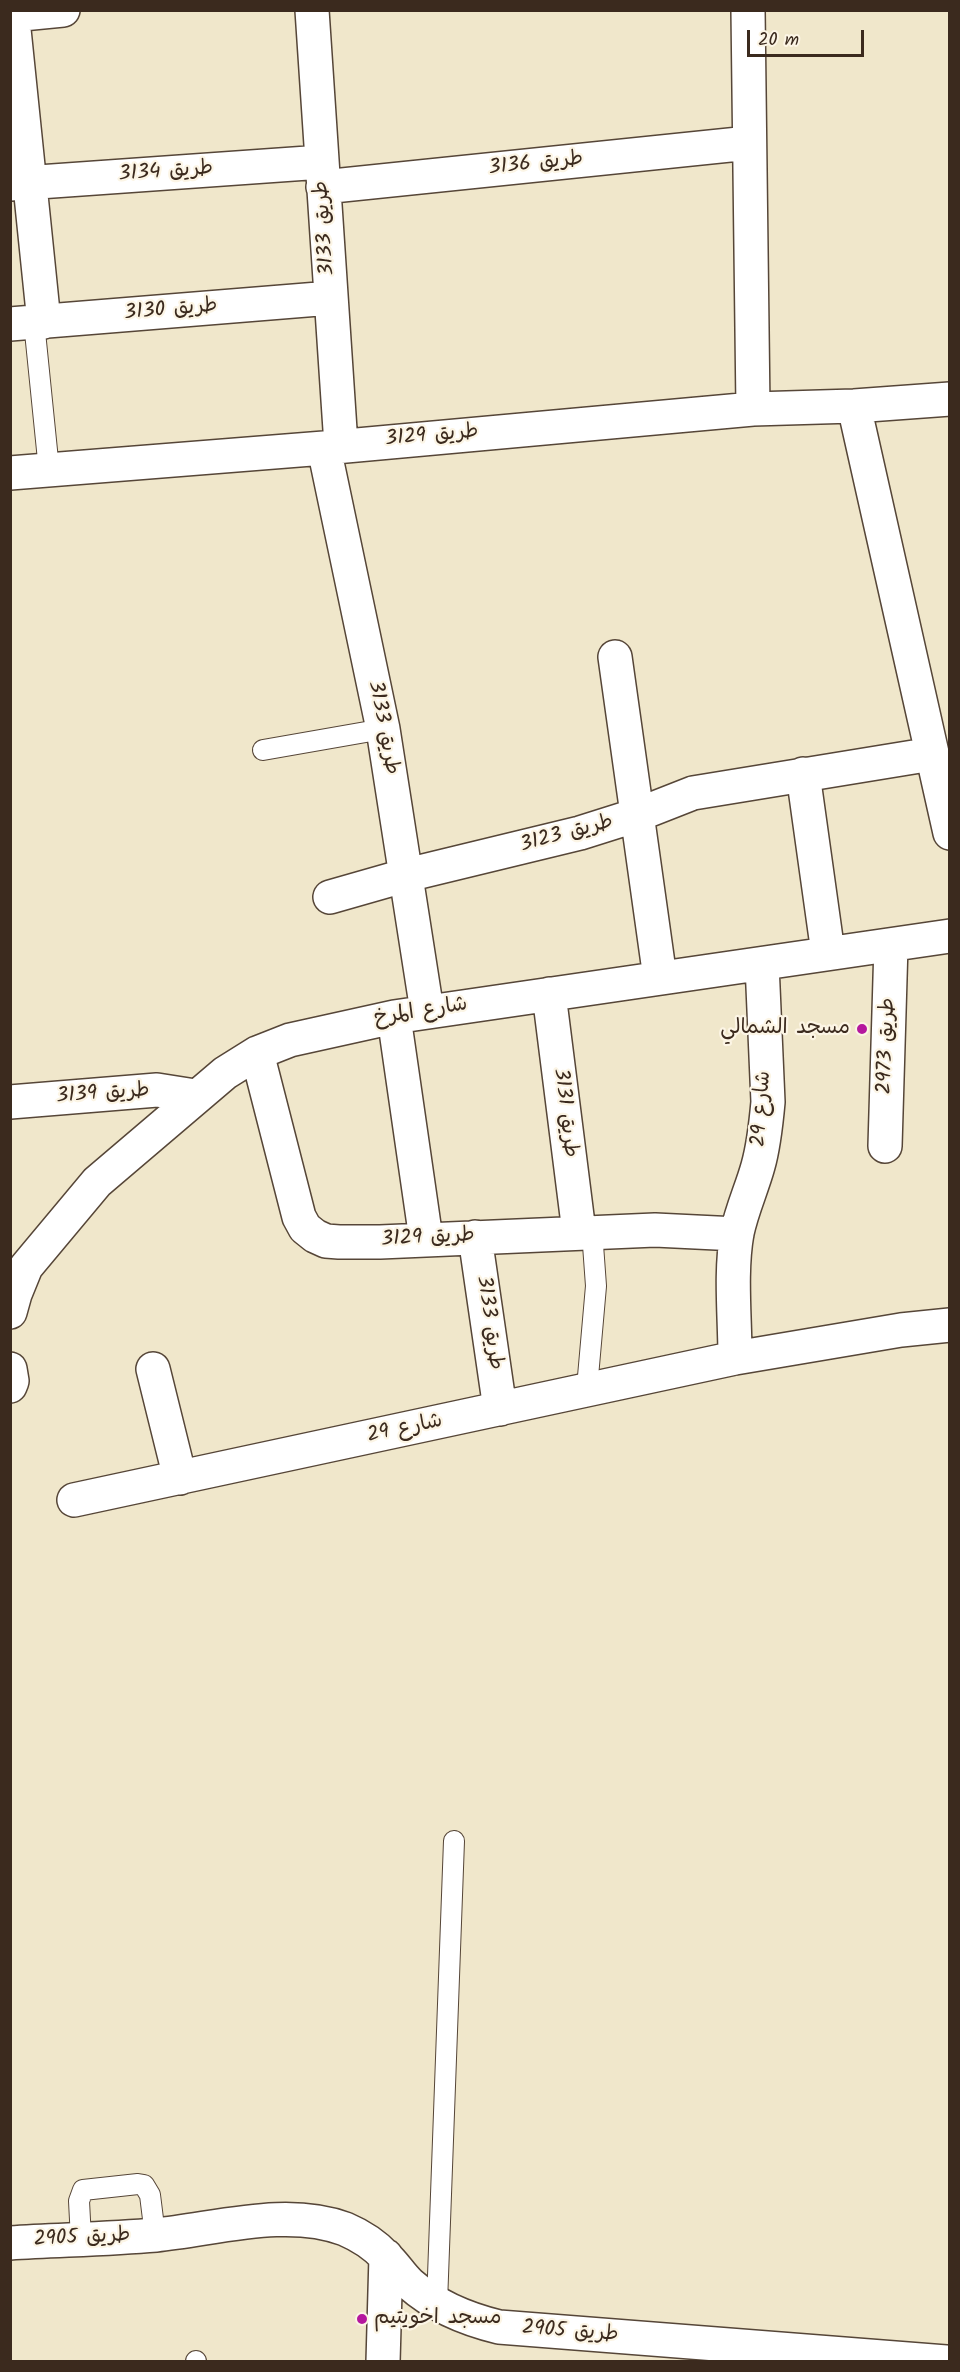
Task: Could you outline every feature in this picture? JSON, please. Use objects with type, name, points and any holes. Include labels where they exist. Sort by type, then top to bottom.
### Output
[{"type":"street","points":[[30,323],[20,183],[12,13],[63,10]]},
{"type":"street","name":"طريق 3133","points":[[312,10],[331,298],[332,446],[383,729],[427,1011]]},
{"type":"street","points":[[748,10],[753,409]]},
{"type":"street","name":"طريق 3136","points":[[322,174],[749,143]]},
{"type":"street","name":"طريق 3134","points":[[20,183],[322,174]]},
{"type":"street","name":"طريق 3130","points":[[30,323],[331,298]]},
{"type":"street","points":[[950,399],[854,406],[950,833]]},
{"type":"street","name":"طريق 3129","points":[[10,473],[753,409],[854,406]]},
{"type":"street","points":[[615,657],[660,978]]},
{"type":"street","name":"طريق 3123","points":[[330,897],[407,875],[580,833],[637,815],[693,793],[932,754]]},
{"type":"street","points":[[803,774],[828,953]]},
{"type":"street","name":"شارع المرخ","points":[[10,1312],[15,1294],[27,1268],[97,1182],[195,1096],[225,1072],[257,1053],[290,1040],[427,1011],[950,936]]},
{"type":"street","name":"طريق 2973","points":[[885,1146],[891,945]]},
{"type":"street","name":"شارع 29","points":[[735,1358],[737,1234],[760,1158],[768,1102],[762,964]]},
{"type":"street","name":"طريق 3131","points":[[549,994],[586,1232]]},
{"type":"street","points":[[394,1017],[426,1239]]},
{"type":"street","name":"طريق 3129","points":[[257,1053],[299,1217],[305,1228],[315,1236],[327,1241],[380,1242],[655,1230],[737,1234]]},
{"type":"street","name":"طريق 3139","points":[[10,1102],[157,1090],[195,1096]]},
{"type":"street","name":"طريق 3133","points":[[475,1237],[500,1409]]},
{"type":"street","name":"شارع 29","points":[[74,1500],[735,1358],[901,1330],[950,1325]]},
{"type":"street","points":[[10,1369],[12,1381],[10,1386]]},
{"type":"street","points":[[153,1369],[180,1478]]},
{"type":"street","name":"طريق 2905","points":[[10,2243],[155,2235],[302,2219],[347,2230],[367,2241],[386,2256],[409,2282],[437,2303],[467,2318],[499,2327],[946,2361]]},
{"type":"street","points":[[383,2361],[386,2256]]},
{"type":"lane","points":[[30,323],[48,470]]},
{"type":"lane","points":[[263,750],[383,729]]},
{"type":"lane","points":[[586,1232],[596,1286],[587,1388]]},
{"type":"lane","points":[[437,2303],[454,1841]]},
{"type":"lane","points":[[81,2239],[79,2201],[83,2190],[138,2184],[144,2186],[150,2195],[155,2235]]},
{"type":"place","name":"مسجد الشمالي","points":[[862,1029]]},
{"type":"place","name":"مسجد اخويتيم","points":[[362,2319]]}]
